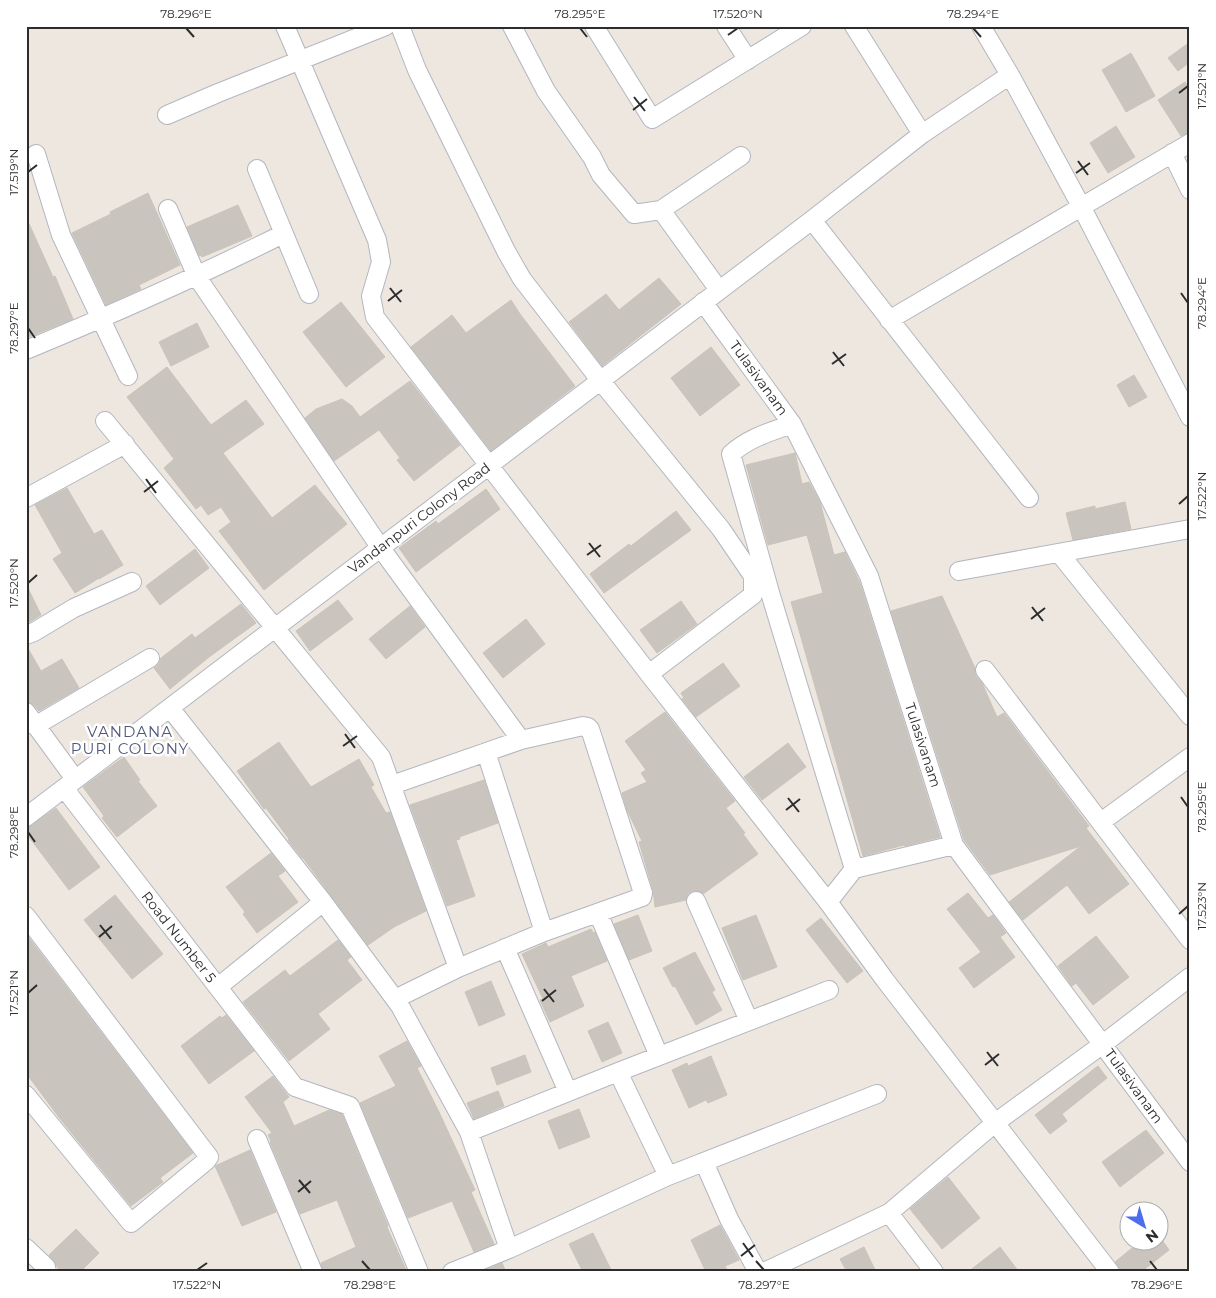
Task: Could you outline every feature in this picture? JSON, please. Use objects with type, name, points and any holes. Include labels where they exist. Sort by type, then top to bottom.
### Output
[{"type":"street","points":[[286,26],[377,240],[381,262],[371,296],[375,317],[649,674],[828,902],[885,980],[1110,1272]]},
{"type":"street","points":[[167,115],[386,26]]},
{"type":"street","points":[[400,26],[417,70],[506,251],[522,279],[600,380],[722,529],[752,576],[754,596],[649,674]]},
{"type":"street","points":[[512,26],[546,91],[592,157],[601,174],[634,214],[661,210],[741,156]]},
{"type":"street","points":[[594,26],[652,120],[802,26]]},
{"type":"street","points":[[726,26],[748,60]]},
{"type":"street","points":[[854,26],[922,134]]},
{"type":"street","points":[[981,26],[1010,75],[1081,206],[1190,417]]},
{"type":"street","name":"Vandanpuri Colony Road","points":[[26,816],[812,220],[922,134],[1010,75]]},
{"type":"street","points":[[889,320],[1190,143]]},
{"type":"street","points":[[1172,153],[1190,190]]},
{"type":"street","points":[[36,154],[61,235],[128,376]]},
{"type":"street","points":[[257,169],[309,294]]},
{"type":"street","points":[[168,209],[197,277],[380,547],[521,740]]},
{"type":"street","points":[[661,210],[719,290]]},
{"type":"street","points":[[812,220],[1029,498]]},
{"type":"street","points":[[26,350],[197,277],[283,234]]},
{"type":"street","name":"Tulasivanam","points":[[703,302],[792,424],[869,576],[954,846],[1190,1162]]},
{"type":"street","points":[[105,421],[381,757],[458,968]]},
{"type":"street","points":[[792,424],[758,436],[740,446],[731,454],[771,596],[854,870]]},
{"type":"street","points":[[26,498],[125,444]]},
{"type":"street","points":[[959,571],[1190,529]]},
{"type":"street","points":[[1058,553],[1190,716]]},
{"type":"street","points":[[26,635],[74,608],[132,582]]},
{"type":"street","points":[[31,719],[150,658]]},
{"type":"street","points":[[985,670],[1190,940]]},
{"type":"street","points":[[170,708],[322,902],[395,999],[469,1132],[508,1249]]},
{"type":"street","name":"Road Number 5","points":[[31,719],[70,783],[218,987],[295,1087],[350,1106],[418,1272]]},
{"type":"street","points":[[392,785],[521,740],[583,726],[588,727],[643,893],[641,898],[544,932],[505,948],[458,968],[395,999]]},
{"type":"street","points":[[486,752],[544,932]]},
{"type":"street","points":[[1101,822],[1190,757]]},
{"type":"street","points":[[828,902],[854,870],[954,846]]},
{"type":"street","points":[[696,901],[750,1021]]},
{"type":"street","points":[[218,987],[322,902]]},
{"type":"street","points":[[598,913],[659,1056]]},
{"type":"street","points":[[26,916],[209,1156],[199,1167],[131,1223],[26,1095]]},
{"type":"street","points":[[505,948],[568,1092]]},
{"type":"street","points":[[764,1272],[889,1212],[995,1123],[1190,977]]},
{"type":"street","points":[[469,1132],[829,990]]},
{"type":"street","points":[[618,1072],[668,1176]]},
{"type":"street","points":[[452,1272],[470,1269],[508,1249],[668,1176],[878,1094]]},
{"type":"street","points":[[257,1139],[313,1272]]},
{"type":"street","points":[[704,1162],[729,1219],[758,1272]]},
{"type":"street","points":[[889,1212],[934,1272]]},
{"type":"street","points":[[26,1248],[46,1267],[48,1272]]},
{"type":"building","points":[[1190,42],[1190,62],[1178,71],[1168,58]]},
{"type":"building","points":[[1131,53],[1155,96],[1126,112],[1102,70]]},
{"type":"building","points":[[1185,82],[1190,90],[1190,132],[1181,136],[1158,100]]},
{"type":"building","points":[[1116,126],[1135,157],[1108,173],[1090,143]]},
{"type":"building","points":[[148,193],[180,265],[139,285],[141,289],[106,305],[72,233]]},
{"type":"building","points":[[238,205],[252,236],[202,257],[201,255],[199,256],[187,227]]},
{"type":"building","points":[[26,217],[53,277],[55,276],[73,319],[26,338]]},
{"type":"building","points":[[659,278],[681,304],[602,366],[569,322],[606,294],[619,310]]},
{"type":"building","points":[[511,300],[575,386],[491,451],[411,347],[452,315],[466,333]]},
{"type":"building","points":[[341,302],[385,357],[346,387],[303,332]]},
{"type":"building","points":[[197,323],[209,347],[171,366],[159,342]]},
{"type":"building","points":[[711,347],[740,385],[700,416],[671,378]]},
{"type":"building","points":[[167,367],[211,425],[246,400],[264,424],[223,453],[272,518],[315,485],[347,524],[264,590],[219,531],[231,522],[221,507],[208,515],[201,505],[196,509],[164,468],[174,459],[127,397]]},
{"type":"building","points":[[1134,375],[1147,397],[1129,407],[1117,385]]},
{"type":"building","points":[[410,381],[460,445],[414,481],[397,460],[400,458],[379,430],[334,461],[305,418],[316,409],[342,399],[352,406],[360,417]]},
{"type":"building","points":[[795,453],[802,484],[809,482],[820,502],[834,555],[845,552],[860,583],[940,837],[863,856],[791,602],[823,593],[807,535],[768,545],[746,465]]},
{"type":"building","points":[[67,488],[94,534],[102,530],[123,565],[75,593],[53,559],[62,553],[35,505]]},
{"type":"building","points":[[486,489],[500,509],[416,572],[399,548],[436,521],[438,524]]},
{"type":"building","points":[[1125,502],[1131,529],[1073,540],[1066,513],[1095,506],[1095,509]]},
{"type":"building","points":[[676,511],[691,530],[604,593],[590,574],[629,544],[631,546]]},
{"type":"building","points":[[195,549],[209,568],[160,605],[146,586]]},
{"type":"building","points":[[26,584],[41,615],[26,624]]},
{"type":"building","points":[[942,596],[975,668],[976,676],[982,683],[997,717],[1004,713],[1089,826],[1086,828],[1129,884],[1089,914],[1067,885],[1023,920],[1009,902],[1081,846],[990,875],[964,840],[891,611]]},
{"type":"building","points":[[338,600],[353,619],[310,651],[296,631]]},
{"type":"building","points":[[681,601],[697,624],[657,653],[640,630]]},
{"type":"building","points":[[241,604],[256,623],[209,657],[170,689],[154,668],[159,664],[161,658],[192,634],[195,638]]},
{"type":"building","points":[[410,606],[425,627],[386,659],[369,639]]},
{"type":"building","points":[[526,619],[545,644],[503,678],[483,653]]},
{"type":"building","points":[[26,645],[41,671],[62,659],[79,688],[39,711],[26,700]]},
{"type":"building","points":[[723,663],[740,686],[696,717],[682,699],[684,698],[681,693]]},
{"type":"building","points":[[665,712],[735,801],[726,808],[758,854],[703,894],[698,891],[692,891],[688,894],[686,900],[655,907],[653,890],[639,842],[642,841],[627,810],[622,793],[647,782],[641,773],[646,770],[625,741]]},
{"type":"building","points":[[279,742],[311,787],[359,759],[374,785],[371,787],[386,813],[390,812],[426,911],[394,927],[368,945],[237,771]]},
{"type":"building","points":[[788,743],[806,767],[762,800],[744,777]]},
{"type":"building","points":[[124,757],[140,780],[138,781],[157,806],[117,837],[102,818],[104,816],[83,787]]},
{"type":"building","points":[[484,780],[498,823],[459,837],[460,839],[456,840],[475,896],[447,906],[410,805]]},
{"type":"building","points":[[56,808],[100,867],[69,890],[26,833],[26,827],[32,825]]},
{"type":"building","points":[[271,853],[285,871],[278,876],[298,902],[257,933],[243,914],[245,912],[226,887]]},
{"type":"building","points":[[968,893],[988,918],[993,915],[1006,933],[1000,937],[1015,957],[974,988],[959,968],[981,952],[947,909]]},
{"type":"building","points":[[115,895],[163,954],[132,979],[84,920]]},
{"type":"building","points":[[638,915],[652,951],[629,960],[614,924]]},
{"type":"building","points":[[756,915],[777,967],[743,980],[722,928]]},
{"type":"building","points":[[821,918],[863,971],[847,983],[806,930]]},
{"type":"building","points":[[591,929],[593,933],[595,932],[607,961],[571,976],[584,1006],[550,1022],[540,1000],[543,999],[522,954],[546,943],[548,947]]},
{"type":"building","points":[[26,934],[193,1153],[160,1178],[163,1182],[131,1206],[61,1120],[26,1073]]},
{"type":"building","points":[[1096,936],[1129,977],[1093,1005],[1076,983],[1072,986],[1058,966]]},
{"type":"building","points":[[338,940],[351,957],[347,960],[362,980],[318,1014],[330,1029],[289,1061],[243,1002],[285,970],[290,976]]},
{"type":"building","points":[[695,952],[715,990],[712,992],[722,1010],[696,1025],[663,968]]},
{"type":"building","points":[[491,981],[505,1015],[479,1026],[465,992]]},
{"type":"building","points":[[226,1015],[254,1051],[209,1084],[181,1046],[220,1016],[222,1018]]},
{"type":"building","points":[[608,1022],[622,1053],[602,1062],[588,1031]]},
{"type":"building","points":[[407,1041],[421,1066],[417,1068],[475,1190],[471,1192],[494,1244],[474,1252],[452,1201],[408,1218],[360,1103],[396,1086],[379,1056]]},
{"type":"building","points":[[525,1055],[531,1072],[497,1085],[491,1068]]},
{"type":"building","points":[[711,1056],[727,1095],[708,1103],[706,1100],[689,1108],[672,1070],[687,1063],[688,1066]]},
{"type":"building","points":[[1098,1066],[1107,1078],[1062,1114],[1067,1121],[1050,1134],[1035,1115]]},
{"type":"building","points":[[273,1076],[289,1097],[283,1102],[294,1126],[329,1110],[342,1114],[407,1272],[323,1272],[321,1263],[356,1247],[337,1200],[300,1214],[270,1142],[268,1135],[272,1133],[245,1097]]},
{"type":"building","points":[[498,1091],[504,1106],[474,1119],[467,1103]]},
{"type":"building","points":[[579,1109],[590,1137],[559,1149],[548,1121]]},
{"type":"building","points":[[1146,1130],[1164,1153],[1120,1187],[1102,1162]]},
{"type":"building","points":[[250,1150],[276,1212],[242,1226],[215,1166]]},
{"type":"building","points":[[948,1177],[980,1218],[942,1249],[910,1209]]},
{"type":"building","points":[[720,1225],[739,1260],[725,1266],[728,1272],[706,1272],[691,1240]]},
{"type":"building","points":[[76,1229],[99,1253],[80,1272],[61,1272],[49,1255]]},
{"type":"building","points":[[593,1233],[612,1272],[583,1272],[569,1244]]},
{"type":"building","points":[[864,1247],[876,1272],[847,1272],[840,1259]]},
{"type":"building","points":[[1000,1247],[1019,1272],[968,1272]]},
{"type":"building","points":[[1130,1250],[1169,1250],[1141,1272],[1120,1272],[1115,1262]]},
{"type":"building","points":[[502,1263],[506,1272],[483,1271]]},
{"type":"district","name":"VANDANA PURI COLONY","points":[[130,740]]}]
